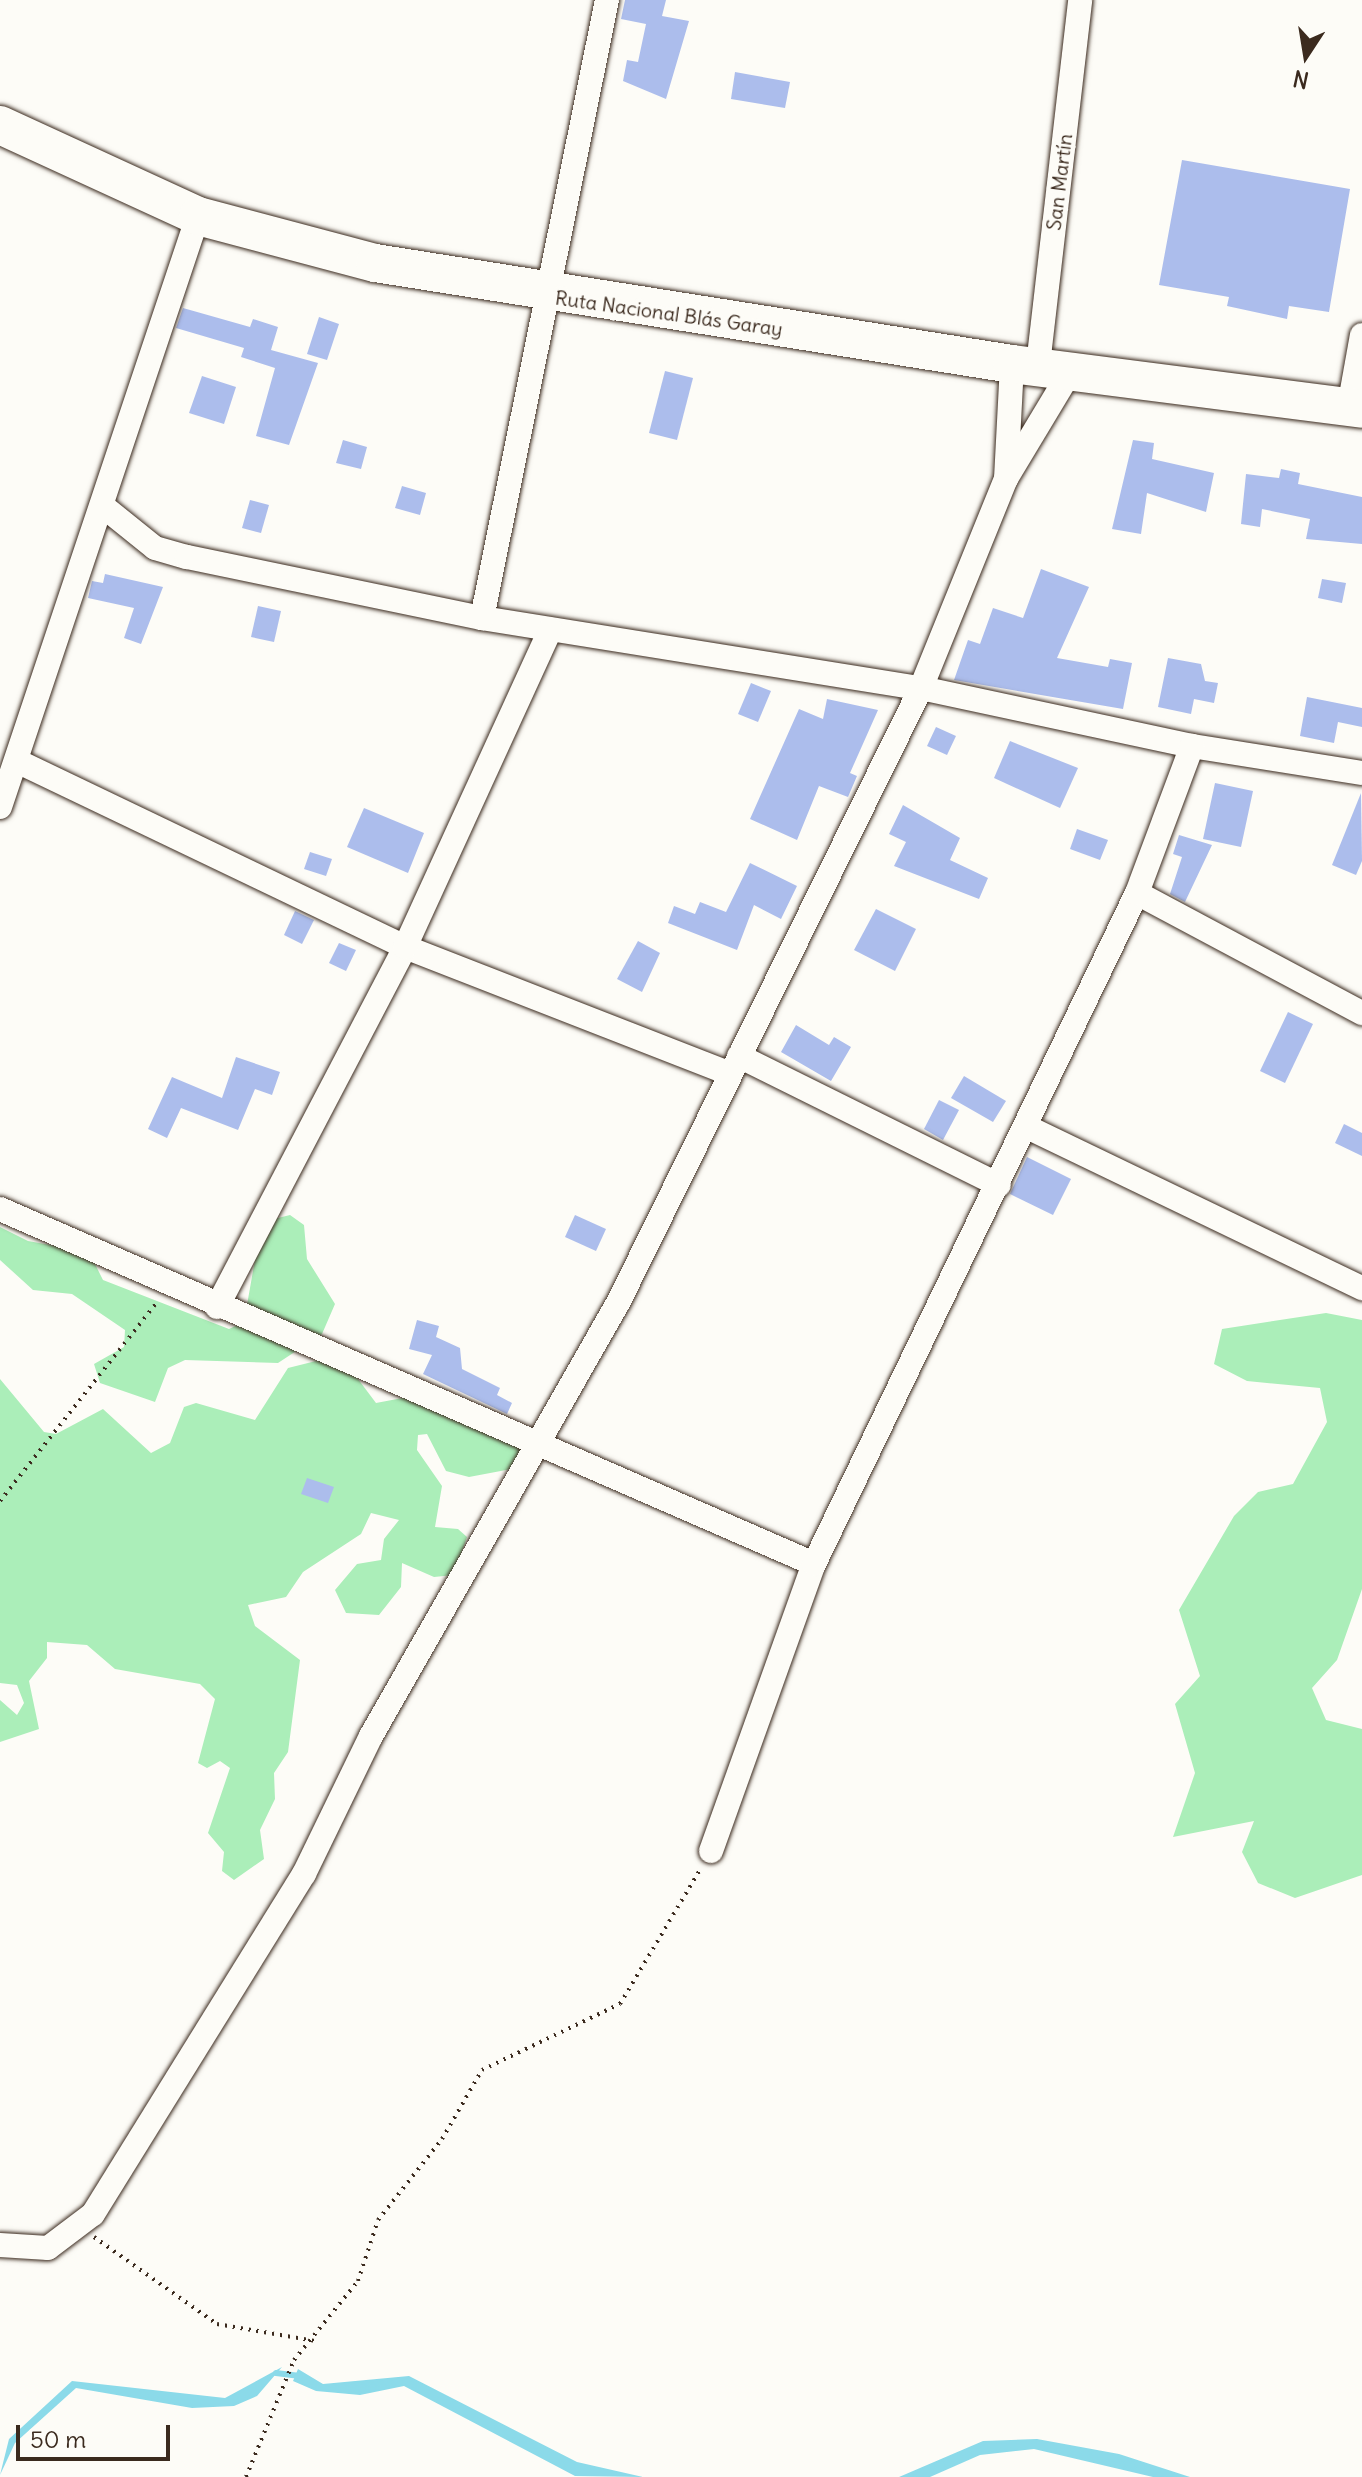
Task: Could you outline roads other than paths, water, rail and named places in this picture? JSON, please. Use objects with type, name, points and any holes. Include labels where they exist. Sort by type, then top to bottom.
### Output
[{"type":"highway","name":"Ruta Nacional Blás Garay","points":[[0,125],[198,216],[375,263],[550,295],[1356,408]]},
{"type":"street","points":[[482,618],[550,295],[607,0]]},
{"type":"street","name":"San Martín","points":[[1006,479],[1040,366],[1080,0]]},
{"type":"street","points":[[0,807],[104,507],[198,216]]},
{"type":"street","points":[[1356,408],[1362,335]]},
{"type":"street","points":[[0,2245],[48,2248],[81,2227],[304,1874],[371,1736],[538,1447],[735,1065],[921,688],[1006,479],[1040,366]]},
{"type":"street","points":[[104,507],[155,548],[482,618],[921,688],[1192,746],[1362,773]]},
{"type":"street","points":[[217,1307],[405,947],[550,630]]},
{"type":"street","points":[[711,1851],[814,1564],[1137,893],[1192,746]]},
{"type":"street","points":[[17,761],[405,947],[735,1065],[999,1185]]},
{"type":"street","points":[[1137,893],[1362,1013]]},
{"type":"street","points":[[1027,1127],[1362,1288]]},
{"type":"street","points":[[0,1209],[538,1447],[814,1564]]},
{"type":"water","points":[[282,2367],[257,2396],[234,2406],[192,2408],[76,2388],[15,2443],[0,2475],[9,2439],[72,2381],[225,2398]]},
{"type":"water","points":[[298,2369],[323,2384],[409,2376],[577,2462],[643,2477],[575,2476],[404,2386],[360,2395],[316,2391],[293,2381]]},
{"type":"water","points":[[1037,2439],[1119,2454],[1190,2477],[1153,2477],[1034,2449],[980,2455],[930,2477],[899,2477],[983,2441]]},
{"type":"waterway","points":[[276,2373],[300,2376]]}]
